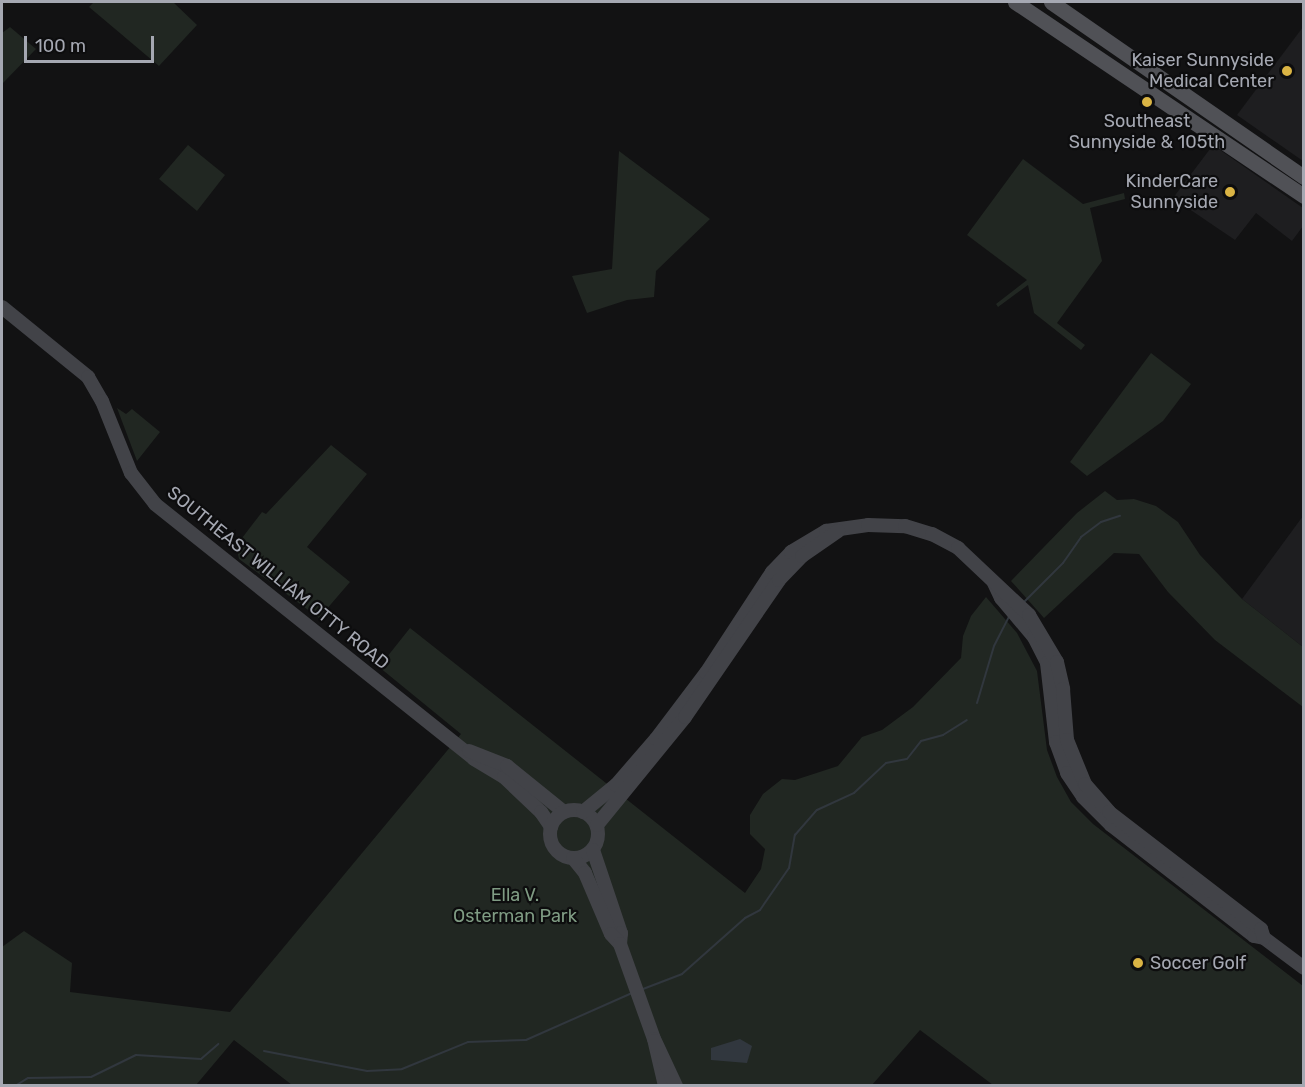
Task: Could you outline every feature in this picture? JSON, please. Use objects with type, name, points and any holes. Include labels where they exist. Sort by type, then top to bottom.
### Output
[{"type":"main road","points":[[1015,2],[1056,32],[1304,196]]},
{"type":"main road","points":[[1051,2],[1304,177]]},
{"type":"main road","points":[[1056,32],[1066,27],[1086,39],[1103,40]]},
{"type":"street","name":"SOUTHEAST WILLIAM OTTY ROAD","points":[[2,307],[87,377],[102,401],[131,473],[155,504],[467,751],[515,785],[551,827]]},
{"type":"street","points":[[665,1086],[654,1039],[620,944],[611,934],[585,873],[573,858],[553,845],[551,827],[564,812],[583,812],[616,785],[656,739],[711,665],[772,572],[808,540],[826,531],[868,525],[917,529],[958,548],[994,583],[1008,592],[1057,662],[1063,689],[1067,740],[1077,772],[1089,789],[1110,812],[1261,929],[1264,938],[1304,968]]},
{"type":"street","points":[[597,825],[685,717],[779,580],[802,556],[838,531]]},
{"type":"street","name":"SOUTHEAST WILLIAM OTTY ROAD","points":[[467,751],[507,766],[564,812]]},
{"type":"street","points":[[583,812],[597,825],[599,832],[593,850],[621,933],[620,944]]},
{"type":"street","points":[[573,858],[593,850]]},
{"type":"street","points":[[654,1039],[664,1053],[676,1086]]},
{"type":"shaded area","name":"Kaiser Sunnyside Medical Center","points":[[1303,27],[1303,161],[1237,115]]},
{"type":"shaded area","name":"KinderCare Sunnyside","points":[[1213,145],[1303,208],[1303,226],[1292,241],[1256,213],[1235,240],[1173,198]]},
{"type":"shaded area","points":[[1303,516],[1303,647],[1242,599]]},
{"type":"shaded area","points":[[740,1039],[752,1046],[747,1063],[711,1060],[711,1048]]},
{"type":"green space","points":[[94,2],[173,2],[197,25],[159,66],[89,7]]},
{"type":"green space","points":[[10,27],[36,49],[2,84],[2,33]]},
{"type":"green space","points":[[188,145],[225,175],[197,211],[159,179]]},
{"type":"green space","points":[[619,151],[710,219],[656,271],[654,297],[627,300],[587,313],[572,276],[612,269]]},
{"type":"green space","points":[[1023,159],[1083,204],[1124,193],[1125,199],[1090,208],[1102,261],[1057,323],[1085,345],[1081,350],[1034,313],[1028,285],[998,307],[996,304],[1027,280],[967,235]]},
{"type":"green space","points":[[1151,353],[1191,384],[1163,421],[1087,476],[1070,462]]},
{"type":"green space","points":[[117,408],[126,414],[132,409],[160,432],[137,461]]},
{"type":"green space","points":[[331,445],[367,474],[307,547],[350,582],[319,618],[239,559],[236,546],[262,512],[266,514]]},
{"type":"green space","points":[[1105,491],[1117,500],[1134,499],[1156,506],[1178,522],[1200,555],[1242,599],[1303,647],[1303,707],[1215,640],[1168,592],[1139,554],[1114,553],[1044,618],[1011,581],[1077,513]]},
{"type":"green space","name":"Ella V. Osterman Park","points":[[986,597],[1017,633],[1037,671],[1047,750],[1057,777],[1071,802],[1093,824],[1303,986],[1303,1085],[993,1085],[920,1030],[872,1085],[292,1085],[234,1040],[196,1085],[2,1085],[2,947],[24,931],[72,963],[70,992],[230,1012],[461,734],[379,667],[410,628],[745,893],[761,869],[765,849],[750,834],[750,815],[763,794],[782,779],[795,780],[838,766],[862,737],[882,730],[913,707],[961,658],[963,636],[971,616]]},
{"type":"waterway","points":[[1024,602],[1063,563],[1081,537],[1101,522],[1120,516]]},
{"type":"waterway","points":[[977,703],[994,646],[1009,617]]},
{"type":"waterway","points":[[643,989],[682,974],[745,918],[760,910],[789,868],[795,835],[817,810],[854,793],[886,763],[907,759],[921,741],[943,735],[967,720]]},
{"type":"waterway","points":[[264,1051],[367,1071],[402,1069],[468,1042],[526,1040],[632,993]]},
{"type":"waterway","points":[[15,1086],[28,1078],[91,1077],[136,1055],[201,1059],[218,1044]]},
{"type":"place","name":"Kaiser Sunnyside Medical Center","points":[[1287,71]]},
{"type":"place","name":"Southeast Sunnyside & 105th","points":[[1147,102]]},
{"type":"place","name":"KinderCare Sunnyside","points":[[1230,192]]},
{"type":"place","name":"Soccer Golf","points":[[1138,963]]}]
